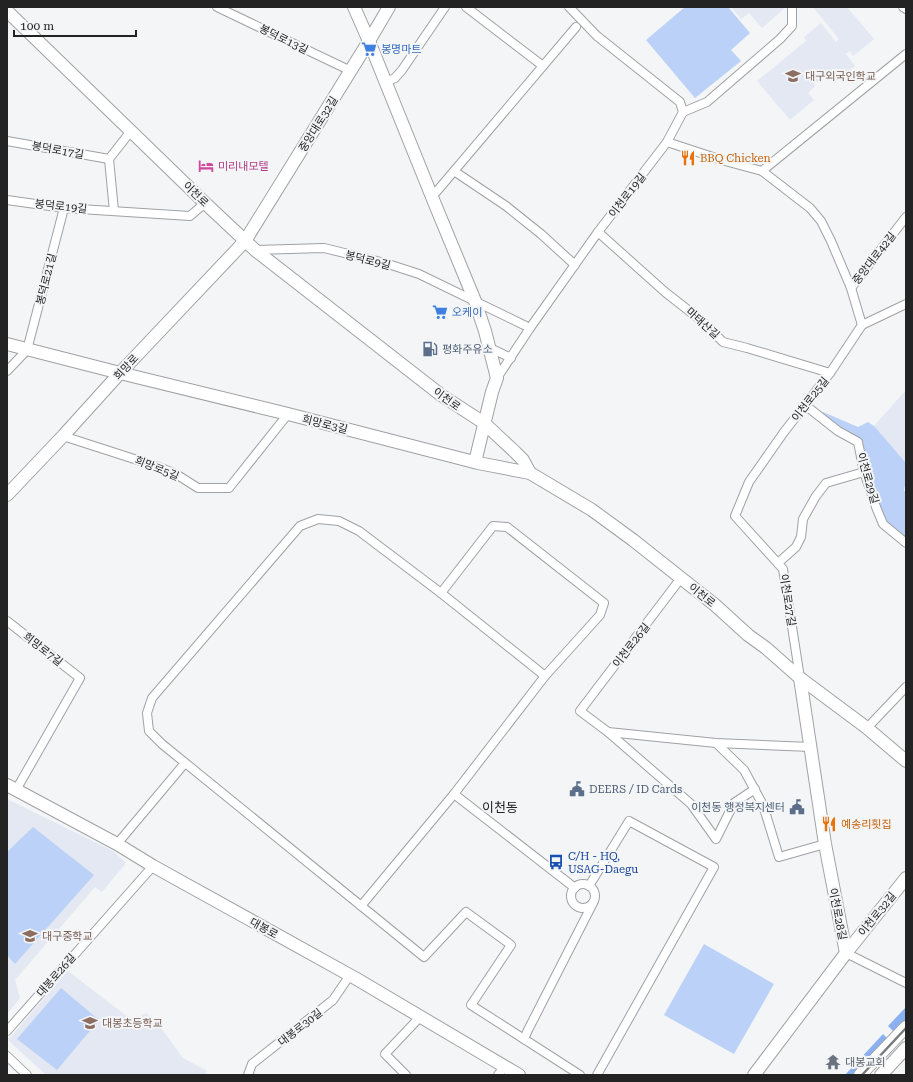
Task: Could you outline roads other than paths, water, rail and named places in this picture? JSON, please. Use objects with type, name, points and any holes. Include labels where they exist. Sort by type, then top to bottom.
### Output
[{"type":"street","name":"봉덕로13길","points":[[217,7],[351,71]]},
{"type":"street","points":[[354,7],[475,301],[490,348],[497,378],[492,392],[475,462]]},
{"type":"street","name":"중앙대로32길","points":[[245,241],[389,7]]},
{"type":"street","points":[[386,82],[395,78],[402,70],[446,7]]},
{"type":"street","points":[[466,7],[543,66]]},
{"type":"street","points":[[569,7],[597,36],[680,102],[683,112],[707,102],[780,39],[792,26],[792,7]]},
{"type":"street","name":"이천로","points":[[8,14],[255,250],[441,395],[484,423],[516,452],[523,460],[530,473],[592,510],[681,578],[715,605],[748,635],[766,648],[800,678],[866,728],[906,761]]},
{"type":"street","points":[[432,197],[576,27]]},
{"type":"street","points":[[762,171],[906,54]]},
{"type":"street","name":"이천로19길","points":[[497,378],[530,328],[598,232],[667,142],[683,112]]},
{"type":"street","points":[[114,211],[109,159],[131,131]]},
{"type":"street","name":"봉덕로17길","points":[[7,141],[109,159]]},
{"type":"street","points":[[667,142],[725,161],[762,171],[810,208],[821,221],[851,288]]},
{"type":"street","points":[[454,171],[506,206],[575,265]]},
{"type":"street","name":"봉덕로19길","points":[[7,200],[64,208],[190,216],[205,203]]},
{"type":"street","name":"봉덕로21길","points":[[27,350],[64,208]]},
{"type":"street","name":"중앙대로42길","points":[[862,325],[851,288],[906,218]]},
{"type":"street","name":"마태산길","points":[[598,232],[665,292],[702,321],[723,342],[830,373]]},
{"type":"street","name":"희망로","points":[[7,495],[245,241]]},
{"type":"street","name":"봉덕로9길","points":[[255,250],[324,248],[385,263],[419,274],[475,301]]},
{"type":"street","points":[[475,301],[530,328]]},
{"type":"street","points":[[862,325],[906,304]]},
{"type":"street","name":"이천로25길","points":[[735,516],[749,482],[784,432],[830,373],[862,325]]},
{"type":"street","points":[[7,344],[120,373]]},
{"type":"street","points":[[490,348],[511,358]]},
{"type":"street","points":[[7,371],[27,350]]},
{"type":"street","name":"희망로3길","points":[[120,373],[475,462],[530,473]]},
{"type":"street","name":"이천로29길","points":[[805,405],[838,431],[858,442],[864,472],[883,524],[906,543]]},
{"type":"street","name":"희망로5길","points":[[63,436],[159,467],[176,474],[198,488],[229,488],[288,414]]},
{"type":"street","points":[[778,563],[796,547],[801,537],[803,519],[816,496],[826,483],[864,472]]},
{"type":"street","name":"이천로27길","points":[[735,516],[783,569],[800,678]]},
{"type":"street","points":[[545,676],[441,593],[359,531],[339,522],[318,520],[300,526],[152,698],[147,713],[149,731],[162,744],[424,957],[466,912],[511,945],[471,1005],[580,1075]]},
{"type":"street","points":[[361,906],[454,794],[545,676],[600,615],[604,603],[508,527],[493,526],[441,593]]},
{"type":"street","name":"이천로26길","points":[[608,732],[580,711],[681,578]]},
{"type":"street","name":"희망로7길","points":[[7,621],[80,678],[12,788]]},
{"type":"street","name":"이천로28길","points":[[754,1075],[846,952],[825,844],[800,678]]},
{"type":"street","points":[[866,728],[906,687]]},
{"type":"street","points":[[608,732],[716,743],[811,747]]},
{"type":"street","points":[[608,732],[691,804],[716,838],[734,803],[755,789]]},
{"type":"street","points":[[716,743],[744,770],[755,789],[763,805],[779,857],[825,844]]},
{"type":"street","points":[[117,844],[185,763]]},
{"type":"street","name":"대봉로","points":[[12,788],[117,844],[153,866],[350,975],[420,1017],[501,1071],[519,1075]]},
{"type":"street","points":[[454,794],[574,888]]},
{"type":"street","points":[[589,886],[629,821],[714,867],[597,1075]]},
{"type":"street","name":"대봉로26길","points":[[7,1031],[153,866]]},
{"type":"street","name":"이천로32길","points":[[846,952],[906,878]]},
{"type":"street","points":[[524,1039],[593,903],[595,895],[594,891],[589,886],[581,885],[574,888]]},
{"type":"street","points":[[574,888],[572,899],[576,906],[583,908],[590,906],[593,903]]},
{"type":"street","points":[[846,952],[906,983]]},
{"type":"street","name":"대봉로30길","points":[[248,1075],[252,1064],[333,1000],[350,975]]},
{"type":"street","points":[[406,1075],[385,1054],[420,1017]]},
{"type":"street","points":[[860,1075],[906,1027]]},
{"type":"street","points":[[881,1075],[906,1048]]},
{"type":"street","points":[[8,1057],[27,1075]]},
{"type":"railway","points":[[862,1075],[906,1028]]},
{"type":"place","name":"봉명마트","points":[[369,49]]},
{"type":"place","name":"대구외국인학교","points":[[793,76]]},
{"type":"place","name":"BBQ Chicken","points":[[688,158]]},
{"type":"place","name":"미리내모텔","points":[[206,166]]},
{"type":"place","name":"오케이","points":[[440,312]]},
{"type":"place","name":"평화주유소","points":[[430,349]]},
{"type":"place","name":"DEERS / ID Cards","points":[[577,789]]},
{"type":"place","name":"이천동 행정복지센터","points":[[797,807]]},
{"type":"place","name":"예송리횟집","points":[[829,824]]},
{"type":"place","name":"C/H - HQ, USAG-Daegu","points":[[556,862]]},
{"type":"place","name":"대구중학교","points":[[30,936]]},
{"type":"place","name":"대봉초등학교","points":[[90,1023]]},
{"type":"place","name":"대봉교회","points":[[833,1062]]},
{"type":"district","name":"이천동","points":[[500,807]]}]
